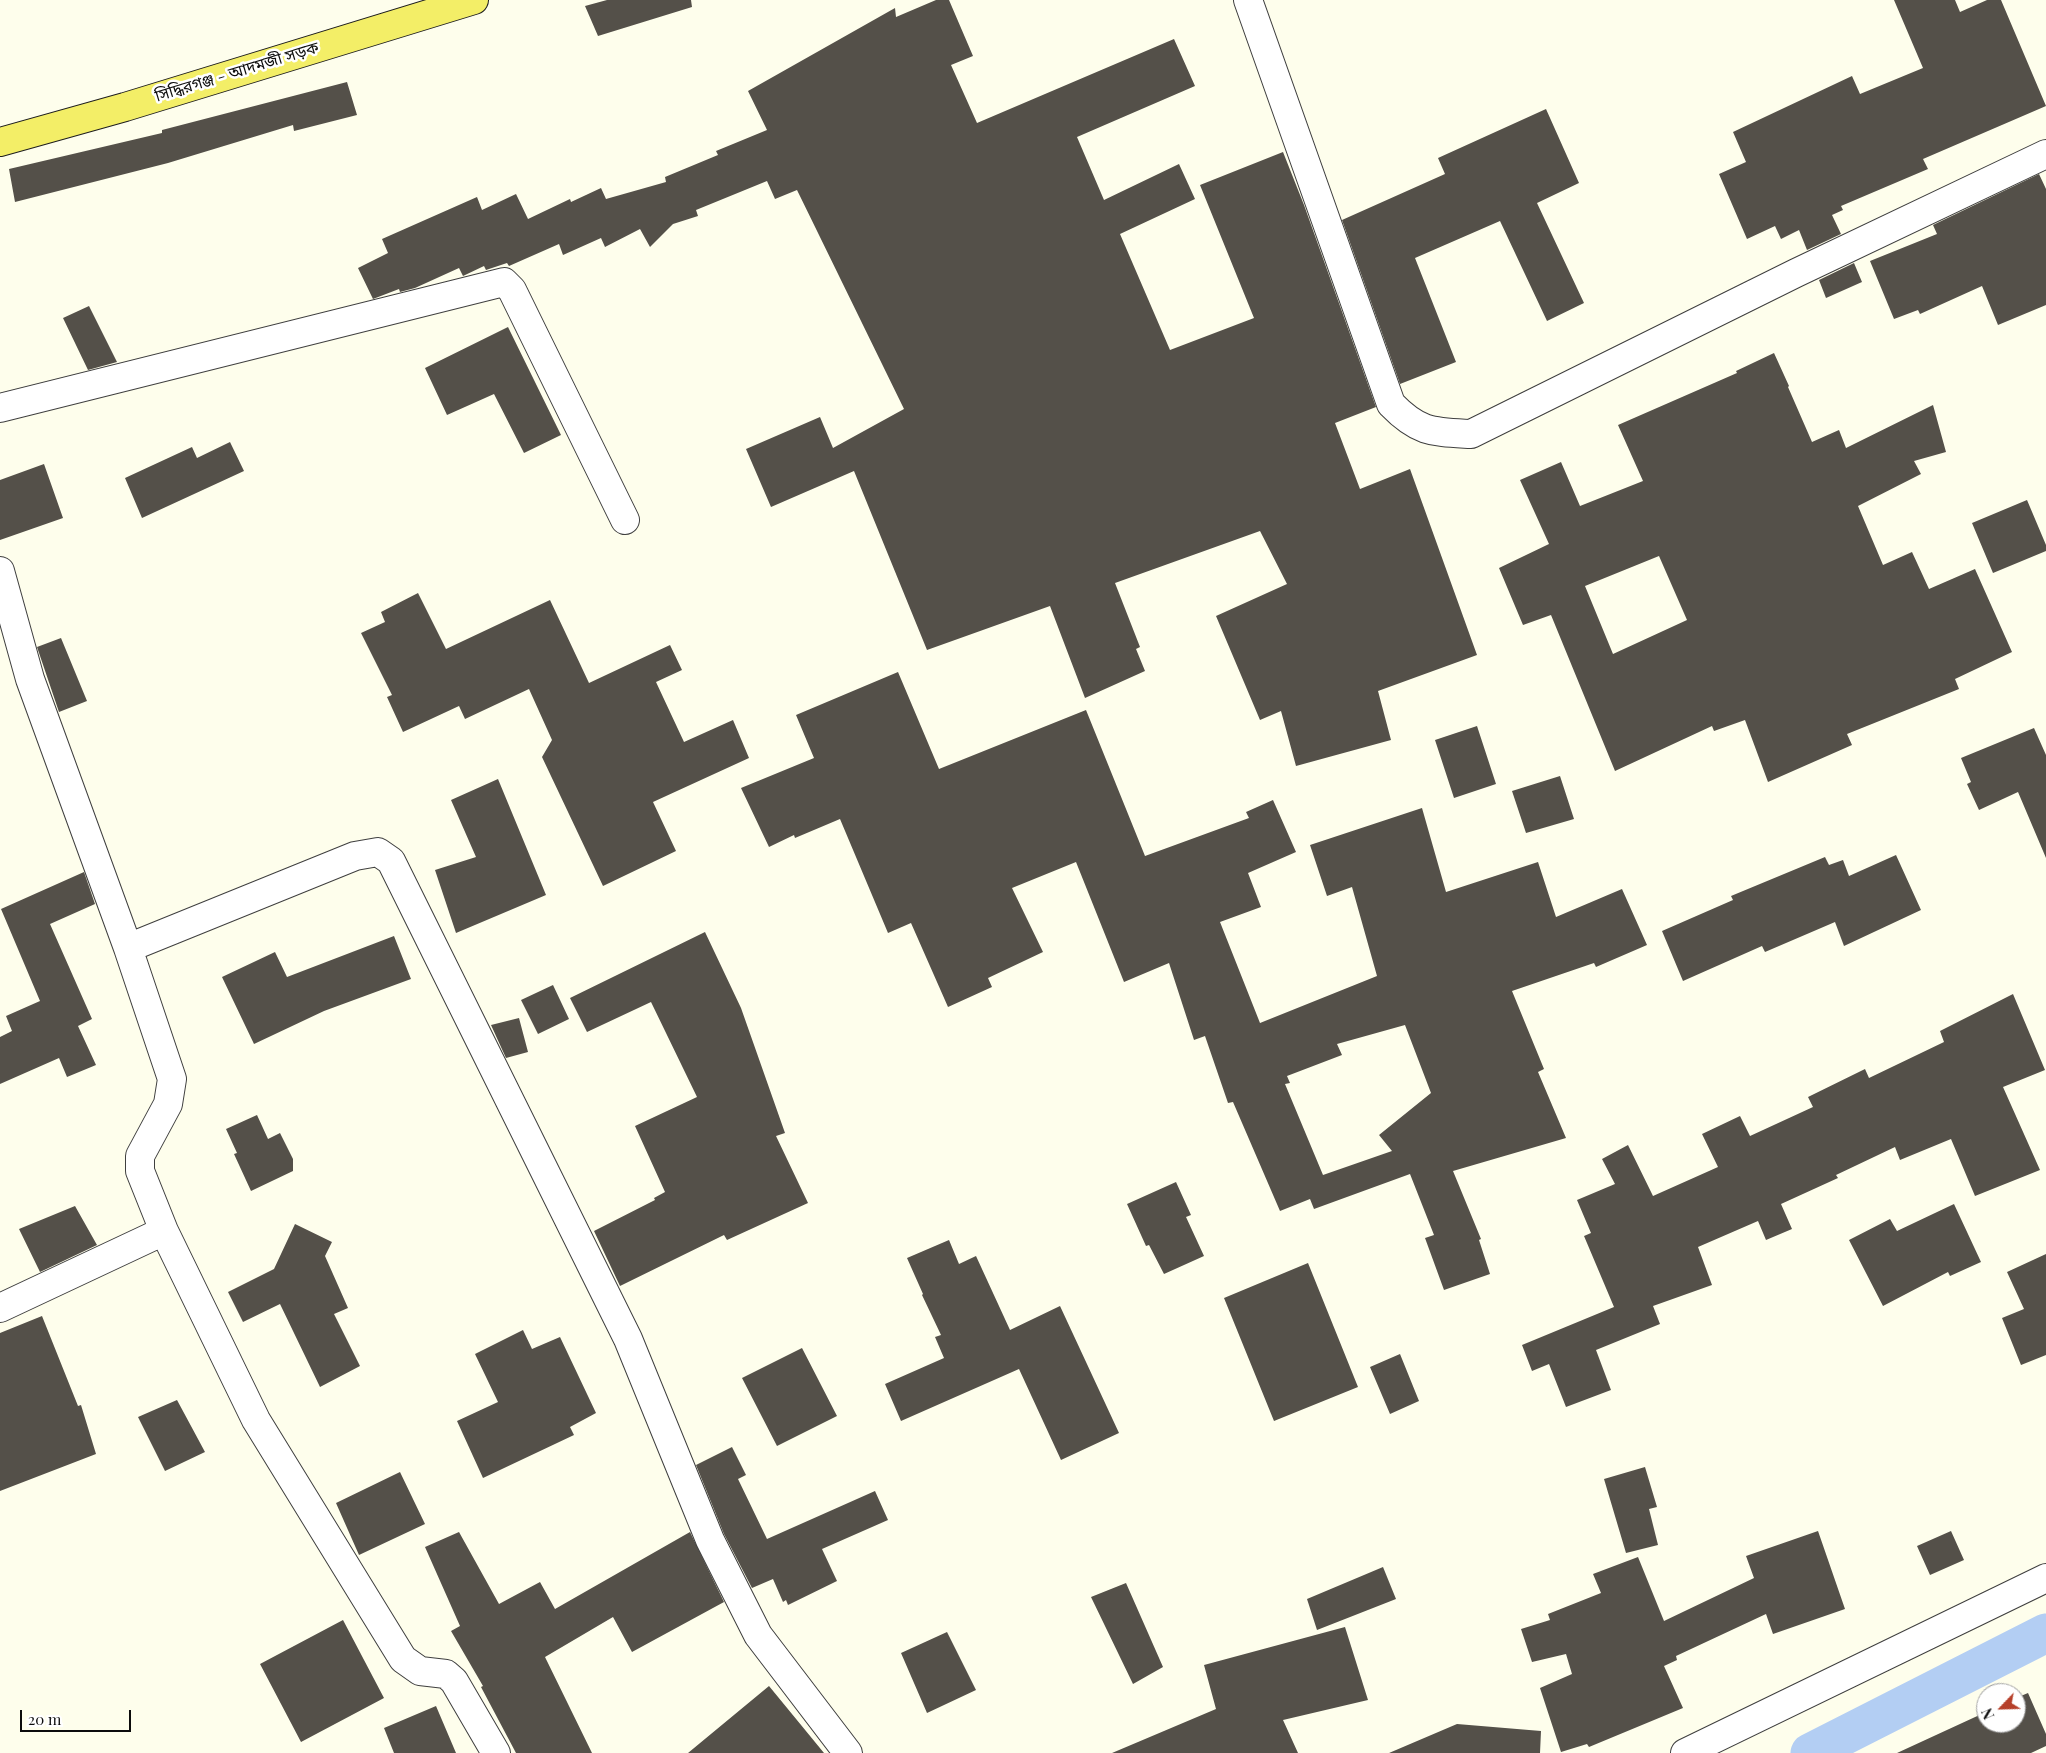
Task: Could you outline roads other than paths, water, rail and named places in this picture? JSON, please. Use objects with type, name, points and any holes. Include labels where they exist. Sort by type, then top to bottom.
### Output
[{"type":"main road","name":"সিদ্ধিরগঞ্জ - আদমজী সড়ক","points":[[0,142],[125,107],[474,0]]},
{"type":"street","points":[[1248,0],[1391,404],[1404,418],[1431,432],[1471,434],[1796,273],[2046,154]]},
{"type":"street","points":[[0,408],[504,282],[512,290],[625,520]]},
{"type":"street","points":[[0,571],[30,679],[128,948],[172,1079],[168,1104],[140,1156],[140,1171],[164,1231],[256,1420],[403,1659],[420,1671],[446,1674],[454,1681],[496,1753]]},
{"type":"street","points":[[128,948],[354,856],[378,852],[392,861],[628,1339],[710,1540],[758,1635],[848,1753]]},
{"type":"street","points":[[0,1308],[164,1231]]},
{"type":"street","points":[[1686,1753],[2046,1578]]},
{"type":"waterway","points":[[1810,1753],[2046,1633]]}]
